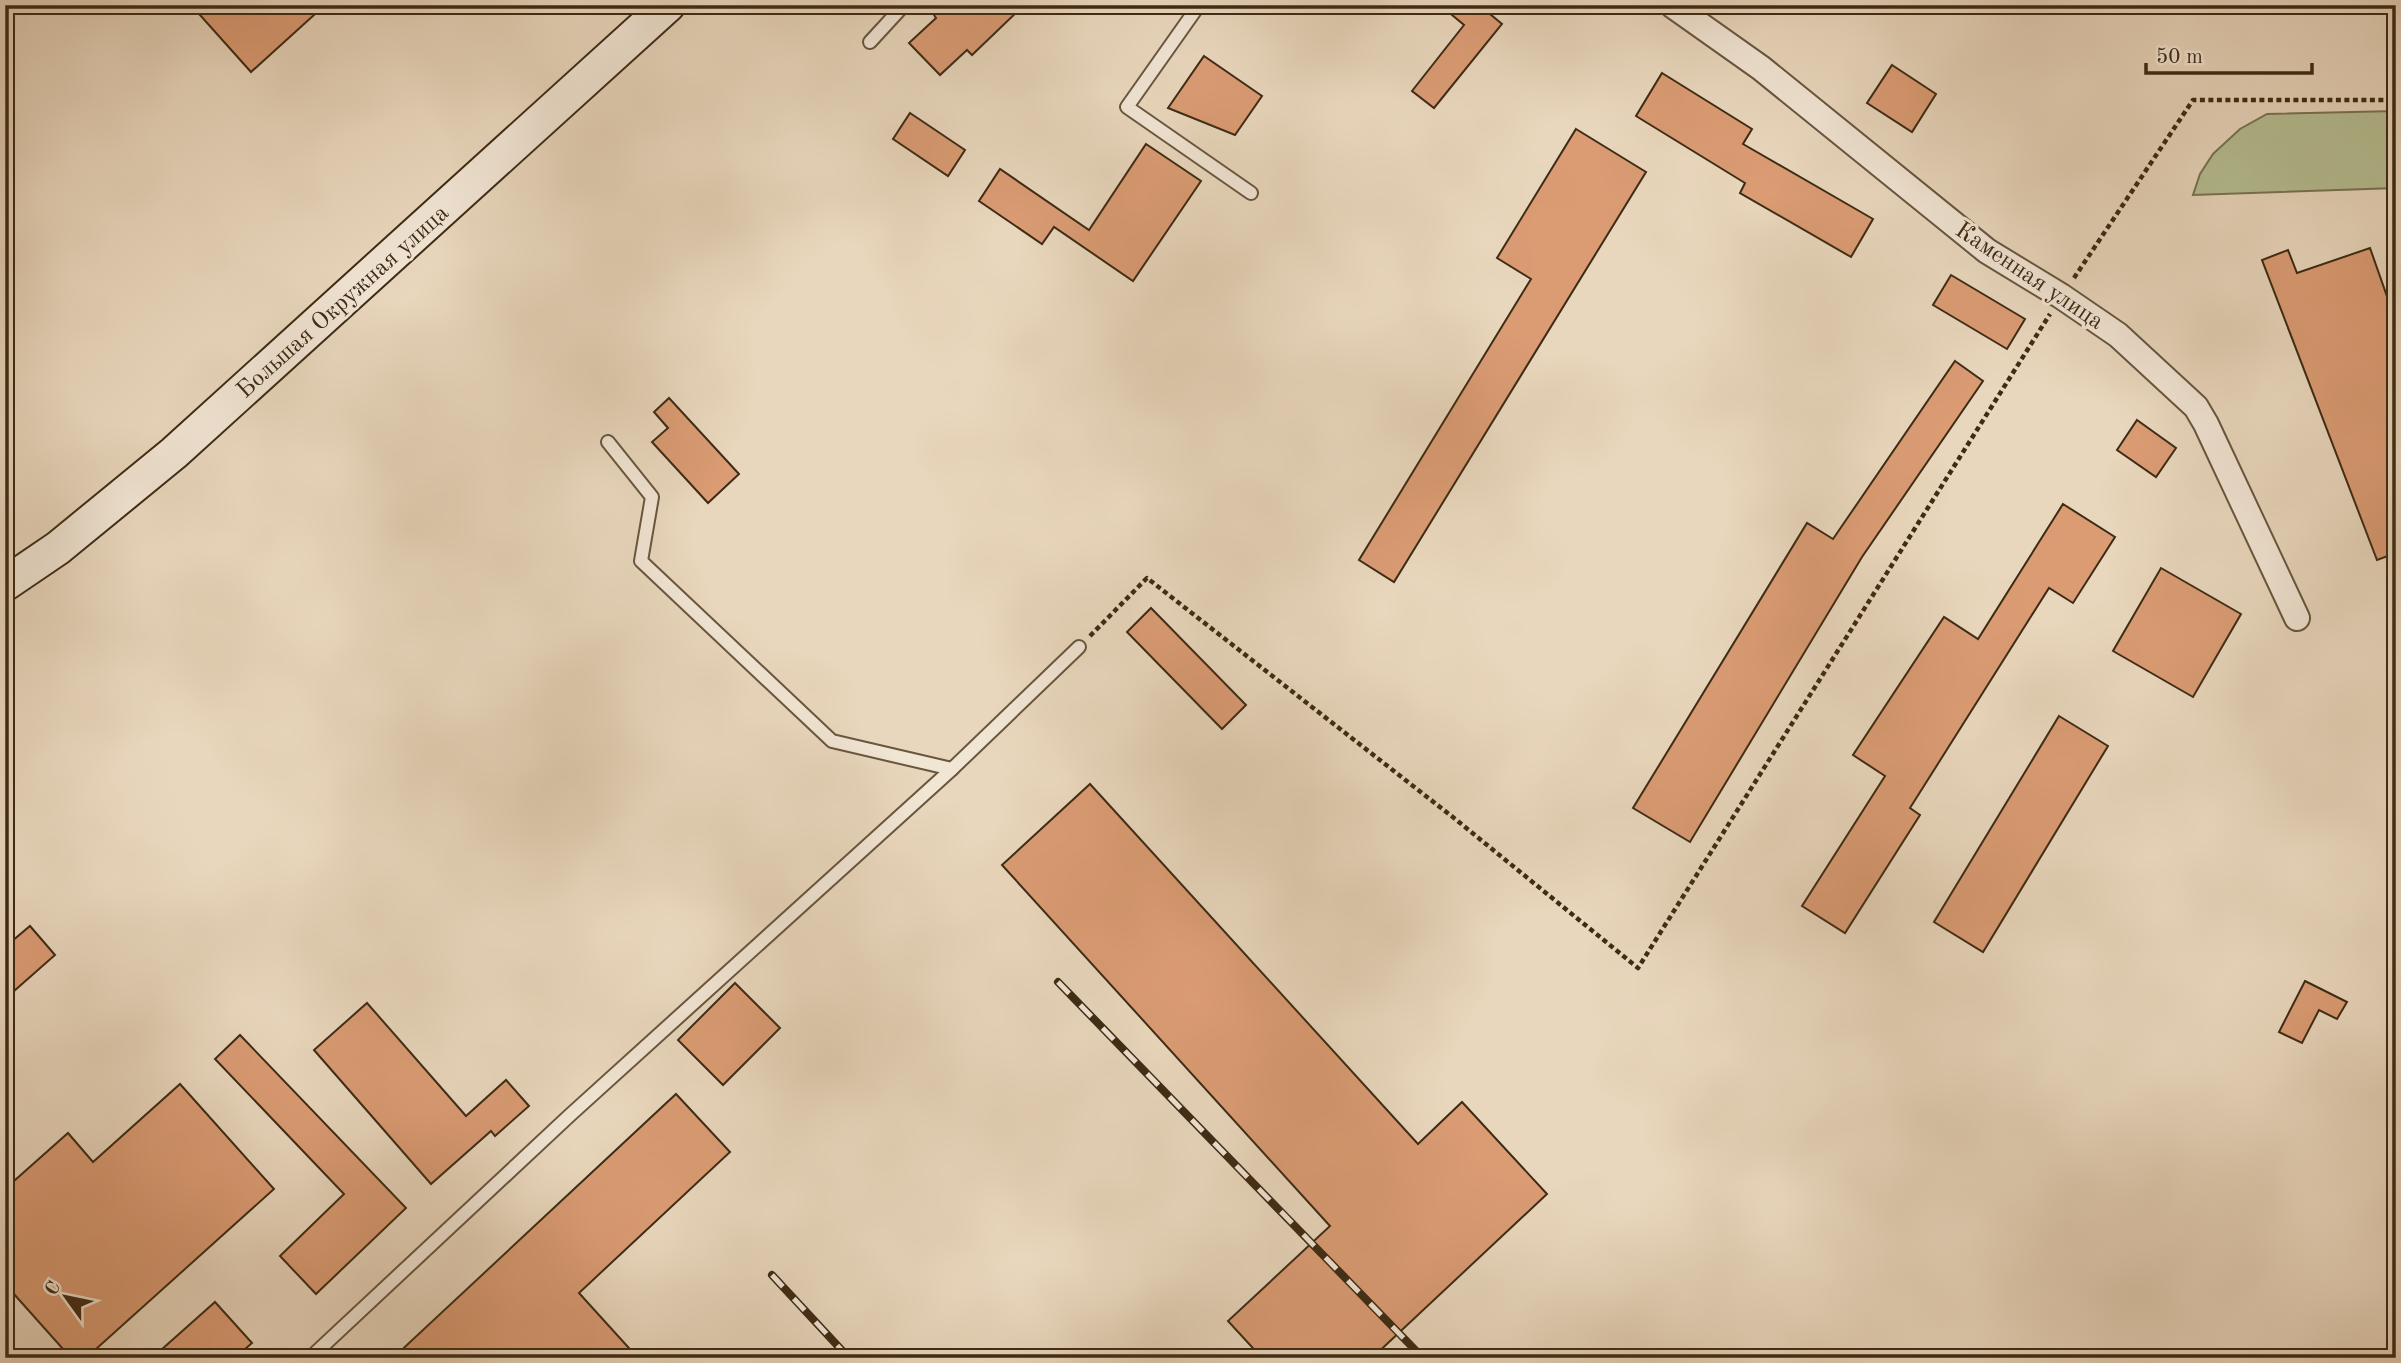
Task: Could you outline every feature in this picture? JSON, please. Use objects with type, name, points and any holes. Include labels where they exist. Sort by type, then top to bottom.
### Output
[{"type":"main road","name":"Большая Окружная улица","points":[[5,584],[58,548],[174,453],[668,5]]},
{"type":"street","name":"Каменная улица","points":[[1672,5],[1761,68],[1987,251],[2118,335],[2196,407],[2297,618]]},
{"type":"lane","points":[[870,41],[904,5]]},
{"type":"lane","points":[[1199,5],[1127,107],[1251,193]]},
{"type":"lane","points":[[608,442],[652,497],[641,561],[832,741],[952,769]]},
{"type":"lane","points":[[310,1358],[559,1125],[952,769],[1079,647]]},
{"type":"path","points":[[1079,647],[1147,578],[1454,818],[1638,968],[2061,296],[2193,100],[2396,100]]},
{"type":"green space","points":[[2396,111],[2396,188],[2193,195],[2200,174],[2213,154],[2240,129],[2267,114]]},
{"type":"building","points":[[191,5],[325,5],[251,72]]},
{"type":"building","points":[[944,5],[1024,5],[972,55],[967,50],[940,75],[909,43],[936,18],[934,15]]},
{"type":"building","points":[[1440,5],[1479,5],[1502,24],[1434,108],[1412,91],[1464,25]]},
{"type":"building","points":[[1204,56],[1262,96],[1235,135],[1168,108]]},
{"type":"building","points":[[1892,65],[1936,94],[1912,132],[1867,103]]},
{"type":"building","points":[[1662,73],[1752,129],[1743,144],[1873,219],[1851,257],[1740,193],[1745,183],[1636,116]]},
{"type":"building","points":[[910,113],[965,150],[948,176],[893,139]]},
{"type":"building","points":[[1576,129],[1646,172],[1394,582],[1359,560],[1531,279],[1497,258]]},
{"type":"building","points":[[1146,144],[1201,181],[1133,281],[1054,227],[1042,244],[979,201],[1000,169],[1089,230]]},
{"type":"building","points":[[2370,248],[2396,322],[2396,553],[2377,560],[2262,260],[2288,250],[2297,273]]},
{"type":"building","points":[[1951,275],[2025,319],[2007,349],[1933,305]]},
{"type":"building","points":[[1955,361],[1983,381],[1862,557],[1690,842],[1633,808],[1807,523],[1833,539]]},
{"type":"building","points":[[669,398],[739,474],[708,503],[652,442],[668,428],[654,412]]},
{"type":"building","points":[[2137,420],[2176,448],[2156,477],[2117,450]]},
{"type":"building","points":[[2063,504],[2115,537],[2073,603],[2049,588],[1910,808],[1920,815],[1845,933],[1802,906],[1885,776],[1853,755],[1944,617],[1978,639]]},
{"type":"building","points":[[2161,568],[2241,614],[2193,697],[2113,651]]},
{"type":"building","points":[[1151,608],[1246,705],[1222,729],[1127,632]]},
{"type":"building","points":[[2059,716],[2108,746],[1983,952],[1934,922]]},
{"type":"building","points":[[1090,784],[1418,1144],[1462,1102],[1547,1194],[1372,1358],[1262,1358],[1228,1321],[1330,1226],[1002,865]]},
{"type":"building","points":[[30,926],[55,955],[5,999],[5,947]]},
{"type":"building","points":[[2305,981],[2347,1002],[2337,1019],[2319,1010],[2302,1043],[2279,1032]]},
{"type":"building","points":[[735,983],[780,1028],[723,1085],[678,1040]]},
{"type":"building","points":[[367,1003],[466,1116],[506,1080],[529,1106],[495,1136],[491,1131],[431,1184],[314,1050]]},
{"type":"building","points":[[240,1035],[406,1208],[316,1294],[280,1256],[344,1194],[215,1059]]},
{"type":"building","points":[[180,1084],[274,1189],[86,1358],[71,1358],[5,1284],[5,1189],[68,1133],[93,1162]]},
{"type":"building","points":[[676,1094],[730,1152],[579,1293],[638,1358],[393,1358]]},
{"type":"building","points":[[215,1302],[252,1343],[235,1358],[152,1358]]},
{"type":"railway","points":[[1058,982],[1423,1358]]},
{"type":"railway","points":[[772,1275],[849,1358]]}]
